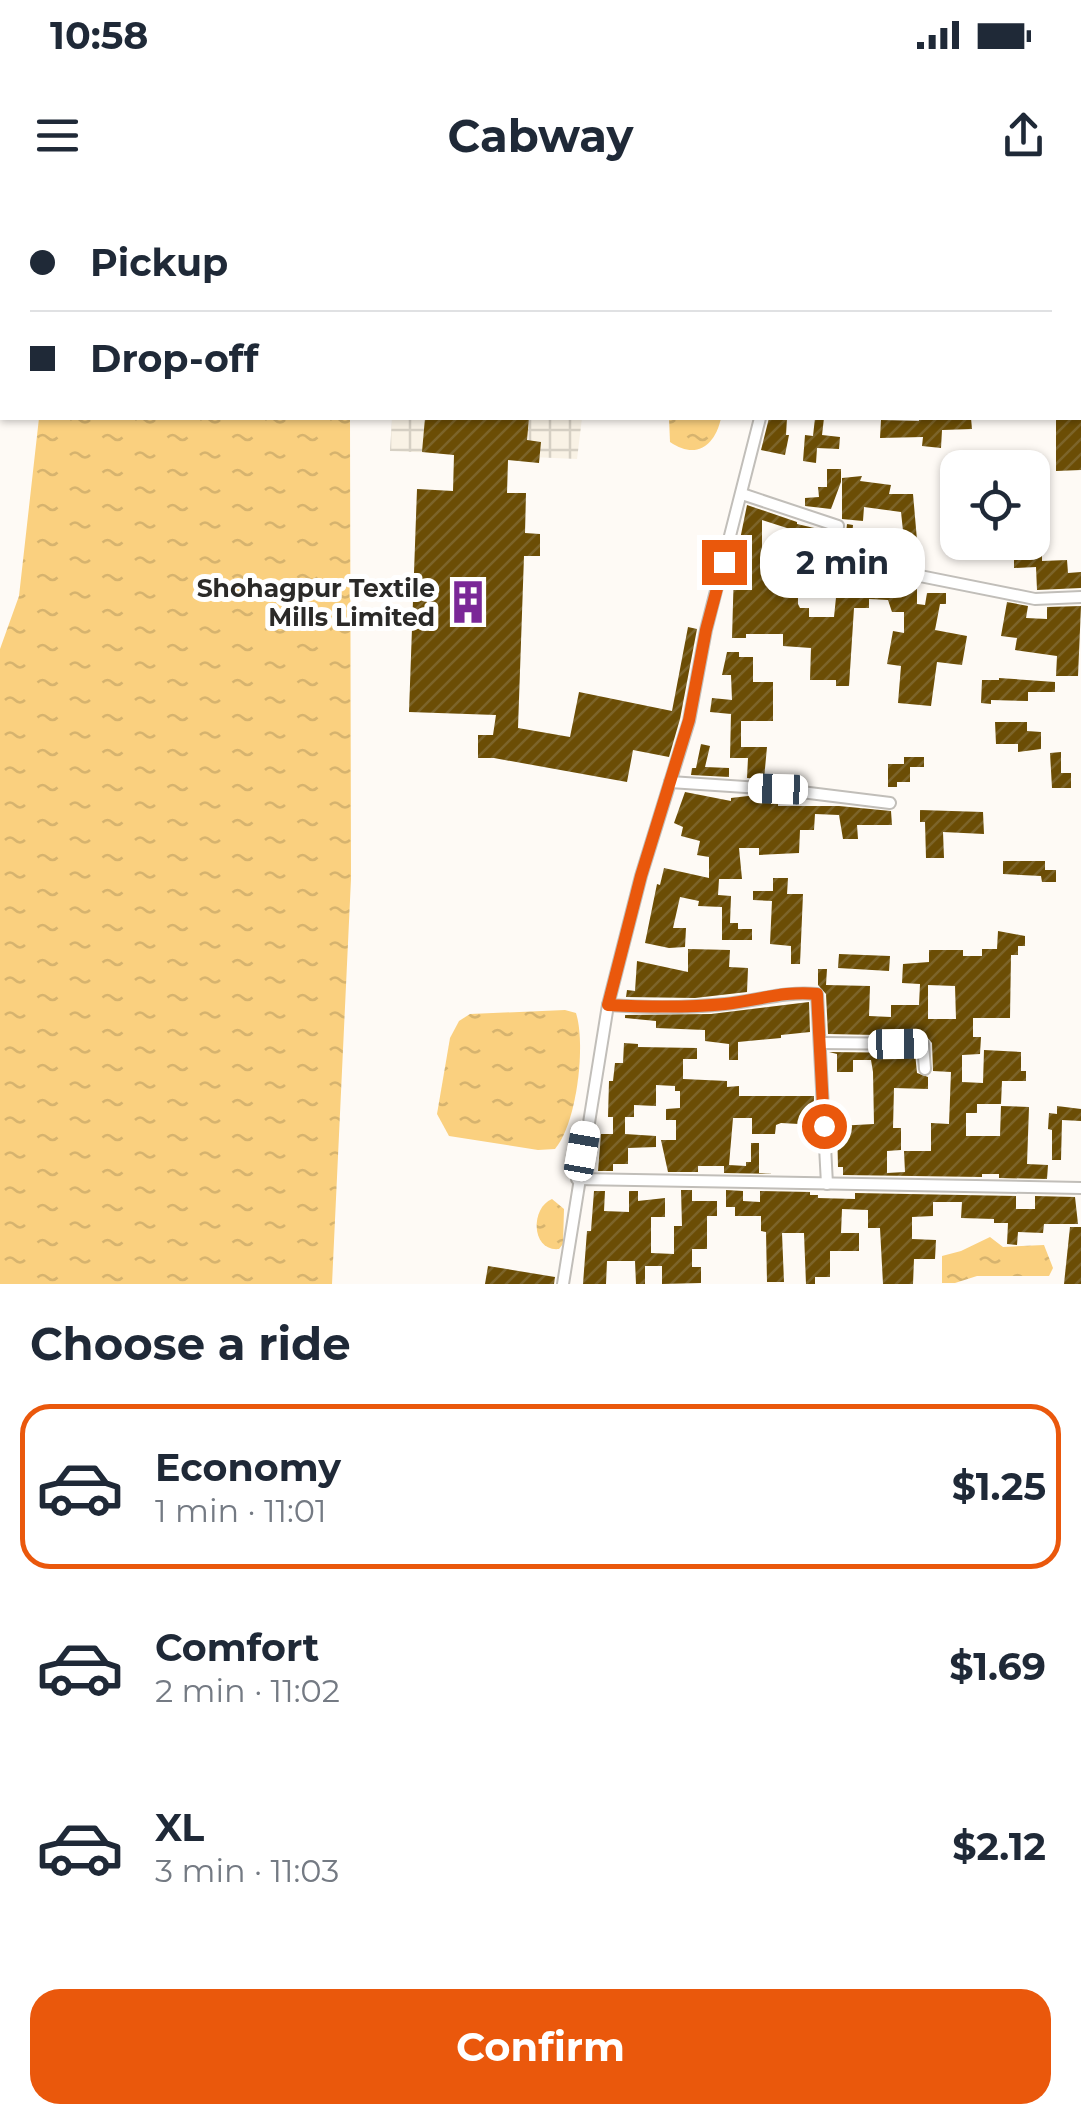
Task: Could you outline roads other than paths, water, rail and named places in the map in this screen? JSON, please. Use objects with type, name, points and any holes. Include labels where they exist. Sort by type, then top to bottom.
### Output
[{"type":"street","points":[[563,1284],[608,1005],[641,876],[689,720],[706,630],[760,420]]},
{"type":"street","points":[[742,494],[838,526],[835,559],[1034,599],[1081,597]]},
{"type":"street","points":[[670,782],[778,789],[890,803]]},
{"type":"street","points":[[608,1005],[667,1008],[723,1004],[777,994],[819,996],[826,1184]]},
{"type":"street","points":[[820,1043],[923,1044],[925,1070]]},
{"type":"street","points":[[577,1179],[1081,1188]]},
{"type":"water","points":[[39,420],[350,420],[351,879],[332,1284],[0,1284],[0,649],[19,596]]},
{"type":"water","points":[[669,420],[720,420],[714,436],[703,447],[688,450],[670,442]]},
{"type":"water","points":[[565,1010],[576,1013],[580,1063],[569,1121],[555,1149],[538,1150],[449,1136],[437,1114],[450,1038],[459,1021],[470,1014]]},
{"type":"water","points":[[552,1199],[564,1209],[563,1244],[559,1249],[543,1244],[537,1228],[540,1211]]},
{"type":"water","points":[[990,1237],[1003,1247],[1044,1245],[1053,1268],[1049,1276],[977,1276],[942,1283],[942,1256]]},
{"type":"place","name":"Shohagpur Textile Mills Limited","points":[[468,602]]}]
